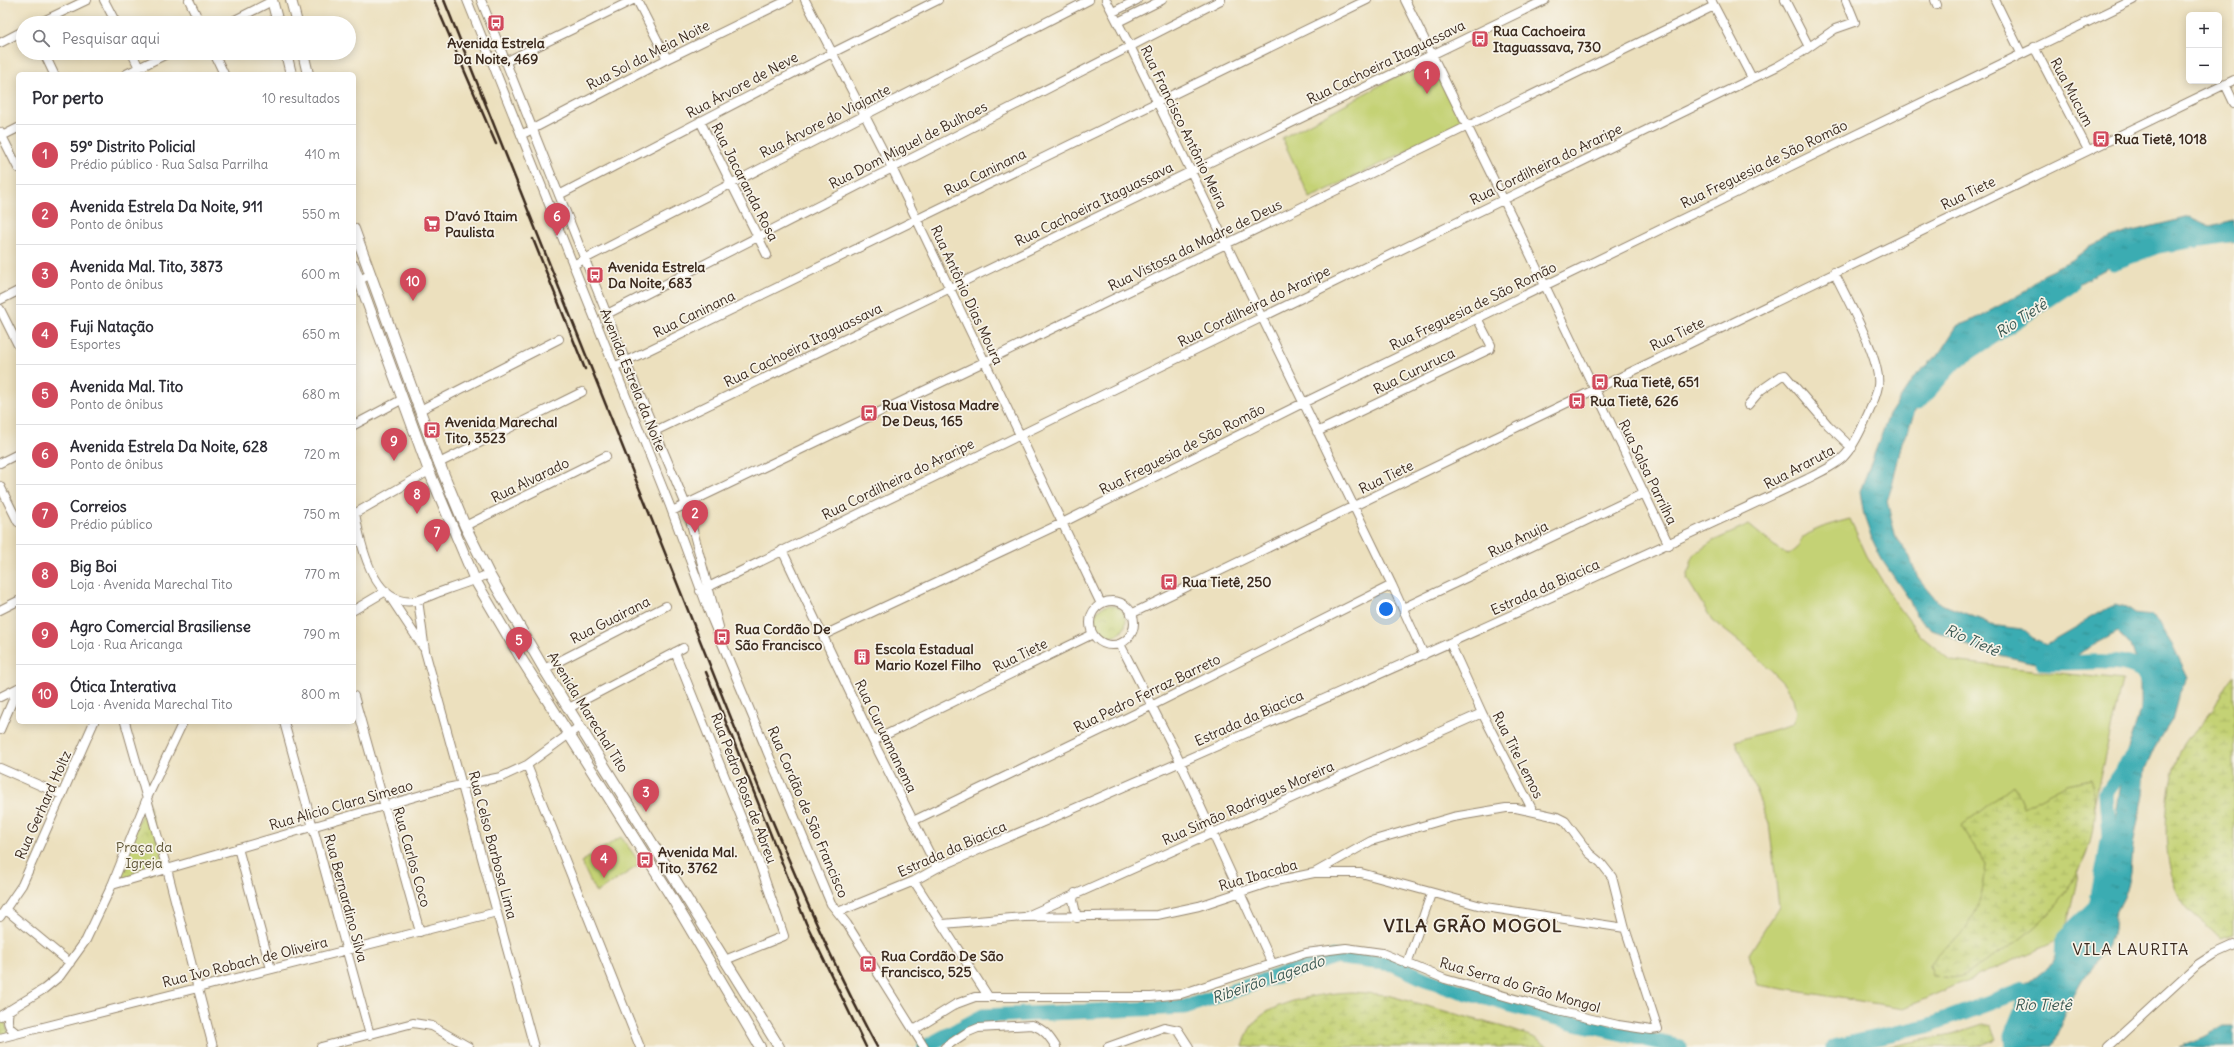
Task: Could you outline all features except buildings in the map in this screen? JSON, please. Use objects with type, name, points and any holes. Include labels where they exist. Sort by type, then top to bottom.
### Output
[{"type":"main road","points":[[272,0],[276,16]]},
{"type":"main road","points":[[291,0],[294,16]]},
{"type":"main road","points":[[288,60],[291,72]]},
{"type":"main road","points":[[305,60],[308,72]]},
{"type":"main road","name":"Avenida Marechal Tito","points":[[356,234],[439,463],[465,526],[489,574],[544,668],[779,1047]]},
{"type":"main road","name":"Avenida Marechal Tito","points":[[357,282],[403,399],[429,471],[475,580],[568,734],[672,898],[760,1047]]},
{"type":"street","points":[[53,16],[87,0]]},
{"type":"street","points":[[104,0],[112,16]]},
{"type":"street","points":[[189,0],[197,16]]},
{"type":"street","points":[[242,16],[272,0]]},
{"type":"street","name":"Avenida Estrela da Noite","points":[[480,0],[626,362],[686,505],[709,586]]},
{"type":"street","points":[[505,62],[633,0]]},
{"type":"street","points":[[636,0],[667,59]]},
{"type":"street","name":"Rua Sol da Meia Noite","points":[[521,135],[667,59],[788,0]]},
{"type":"street","name":"Rua Antônio Dias Moura","points":[[805,0],[892,168],[1101,604]]},
{"type":"street","name":"Rua Árvore de Neve","points":[[559,195],[832,52],[938,0]]},
{"type":"street","name":"Rua Árvore do Viajante","points":[[573,265],[1089,0]]},
{"type":"street","name":"Rua Francisco Antônio Meira","points":[[1106,0],[1130,46],[1262,317],[1302,403],[1392,585],[1424,655]]},
{"type":"street","points":[[1113,12],[1137,0]]},
{"type":"street","points":[[1118,22],[1162,0]]},
{"type":"street","name":"Rua Dom Miguel de Bulhoes","points":[[607,314],[1221,0]]},
{"type":"street","name":"Rua Caninana","points":[[614,367],[1367,0]]},
{"type":"street","name":"Rua Salsa Parrilha","points":[[1405,0],[1504,200],[1593,389],[1669,544]]},
{"type":"street","name":"Rua Cachoeira Itaguassava","points":[[655,431],[1545,0]]},
{"type":"street","points":[[1785,0],[1809,47]]},
{"type":"street","name":"Rua Cordilheira do Araripe","points":[[700,590],[1793,58],[1835,29],[1855,22],[1846,0]]},
{"type":"street","points":[[1995,0],[2021,53]]},
{"type":"street","name":"Rua Freguesia de São Romão","points":[[824,635],[1062,523],[1302,403],[2133,0]]},
{"type":"street","name":"Avenida Estrela da Noite","points":[[469,1],[672,512],[700,590]]},
{"type":"street","points":[[1712,3],[1752,78]]},
{"type":"street","name":"Rua Vistosa da Madre de Deus","points":[[672,512],[1226,244],[1467,126],[1712,3]]},
{"type":"street","points":[[0,43],[16,35]]},
{"type":"street","name":"Rua Mucum","points":[[2034,47],[2088,150]]},
{"type":"street","points":[[47,60],[53,72]]},
{"type":"street","points":[[135,60],[139,68]]},
{"type":"street","points":[[130,72],[155,60]]},
{"type":"street","points":[[217,60],[223,72]]},
{"type":"street","name":"Rua Tiete","points":[[1132,614],[1834,272],[2234,80]]},
{"type":"street","points":[[2224,84],[2234,104]]},
{"type":"street","name":"Rua Jacaranda Rosa","points":[[700,121],[767,255]]},
{"type":"street","points":[[16,129],[1,135],[16,164]]},
{"type":"street","name":"Rua Araruta","points":[[1669,544],[1826,470],[1844,458],[1852,448],[1874,400],[1878,385],[1878,373],[1868,344],[1834,272]]},
{"type":"street","points":[[357,282],[371,274]]},
{"type":"street","points":[[0,300],[16,292]]},
{"type":"street","points":[[0,309],[16,341]]},
{"type":"street","name":"Rua Cururuca","points":[[1317,432],[1490,349],[1491,346],[1477,318]]},
{"type":"street","points":[[420,410],[559,340]]},
{"type":"street","points":[[1748,405],[1761,390],[1781,376],[1785,376],[1828,425],[1852,448]]},
{"type":"street","points":[[439,463],[582,392]]},
{"type":"street","points":[[356,424],[403,399]]},
{"type":"street","points":[[0,463],[16,455]]},
{"type":"street","name":"Rua Alvarado","points":[[465,526],[606,456]]},
{"type":"street","points":[[356,513],[429,471]]},
{"type":"street","points":[[0,486],[16,518]]},
{"type":"street","name":"Rua Anuja","points":[[1403,608],[1644,493]]},
{"type":"street","name":"Rua Celso Barbosa Lima","points":[[356,522],[363,552],[376,580],[388,594],[425,651]]},
{"type":"street","name":"Estrada da Biacica","points":[[838,912],[914,881],[937,868],[1181,763],[1669,544]]},
{"type":"street","name":"Rua Curuamanema","points":[[782,550],[824,635],[873,741],[937,868]]},
{"type":"street","points":[[356,609],[388,594],[402,601],[418,600],[489,574]]},
{"type":"street","name":"Rua Pedro Ferraz Barreto","points":[[913,821],[1151,706],[1392,585]]},
{"type":"street","name":"Rua Cordão de São Francisco","points":[[709,586],[722,639]]},
{"type":"street","name":"Rua Cordão de São Francisco","points":[[700,590],[722,639],[832,904],[847,924],[924,1047]]},
{"type":"street","name":"Rua Celso Barbosa Lima","points":[[418,600],[425,651],[534,1047]]},
{"type":"street","points":[[1115,601],[1128,608],[1132,614],[1133,628],[1131,634],[1120,644],[1108,645],[1096,639],[1093,634],[1090,620],[1096,608],[1101,604],[1115,601]]},
{"type":"street","points":[[0,610],[16,602]]},
{"type":"street","name":"Rua Guairana","points":[[544,668],[666,606]]},
{"type":"street","name":"Rua Tiete","points":[[873,741],[1093,634]]},
{"type":"street","name":"Rua Tite Lemos","points":[[1450,643],[1482,713],[1533,811],[1557,817],[1565,821],[1589,853],[1607,870],[1615,885],[1625,928],[1658,1029]]},
{"type":"street","points":[[1120,644],[1181,763],[1212,833],[1241,892],[1272,964]]},
{"type":"street","name":"Rua Pedro Rosa de Abreu","points":[[569,708],[679,650],[759,862],[784,936],[725,960]]},
{"type":"street","points":[[0,697],[16,689]]},
{"type":"street","points":[[0,730],[16,693]]},
{"type":"street","name":"Rua Carlos Coco","points":[[356,703],[420,932]]},
{"type":"street","name":"Rua Simão Rodrigues Moreira","points":[[1024,917],[1482,713]]},
{"type":"street","name":"Rua Gerhard Holtz","points":[[3,913],[22,885],[93,724]]},
{"type":"street","points":[[126,724],[167,869],[213,1047]]},
{"type":"street","points":[[0,1016],[44,989],[60,976],[86,940],[112,885],[147,798],[182,724]]},
{"type":"street","name":"Rua Bernardino Silva","points":[[285,724],[314,826],[370,1035]]},
{"type":"street","name":"Rua Alicio Clara Simeao","points":[[112,885],[385,806],[462,785],[501,777],[527,765],[580,726]]},
{"type":"street","points":[[527,765],[640,1047]]},
{"type":"street","points":[[0,768],[62,795]]},
{"type":"street","points":[[1314,873],[1371,841],[1453,817],[1506,808],[1533,811]]},
{"type":"street","points":[[238,848],[272,969]]},
{"type":"street","points":[[1340,858],[1342,873]]},
{"type":"street","name":"Rua Ibacaba","points":[[943,924],[1024,917],[1077,918],[1163,914],[1183,911],[1271,882],[1314,873],[1361,873],[1431,894],[1485,907],[1625,928]]},
{"type":"street","points":[[914,881],[988,996]]},
{"type":"street","points":[[1075,893],[1073,900],[1077,918]]},
{"type":"street","points":[[1406,964],[1431,894]]},
{"type":"street","name":"Rua Ivo Robach de Oliveira","points":[[0,1038],[497,912]]},
{"type":"street","points":[[3,913],[70,963]]},
{"type":"street","points":[[2108,1047],[2197,965],[2214,954],[2234,945]]},
{"type":"street","name":"Rua Serra do Grão Mongol","points":[[916,1033],[966,999],[975,996],[1151,996],[1181,994],[1306,953],[1346,948],[1382,953],[1406,964],[1469,987],[1557,1011],[1626,1026],[1651,1030],[1658,1029]]},
{"type":"street","points":[[9,1010],[7,1022],[10,1028],[17,1034]]},
{"type":"street","points":[[322,1047],[413,1023],[422,1023],[446,1032],[469,1047]]},
{"type":"street","points":[[945,1047],[966,1033],[978,1028],[1032,1025],[1040,1027],[1056,1047]]},
{"type":"street","points":[[1108,1047],[1164,1027],[1174,1028],[1181,1033],[1189,1047]]},
{"type":"green space","points":[[1431,58],[1463,124],[1310,198],[1282,138]]},
{"type":"green space","points":[[1850,519],[1867,556],[1895,602],[1921,636],[1951,661],[2122,680],[2064,938],[1904,1008],[1758,985],[1749,954],[1779,907],[1769,823],[1735,741],[1793,724],[1796,713],[1793,698],[1783,683],[1751,651],[1712,620],[1687,579],[1693,555],[1713,541],[1749,525],[1778,549],[1788,554],[1797,547],[1805,536],[1815,530]]},
{"type":"green space","points":[[1107,605],[1113,605],[1123,612],[1126,621],[1125,627],[1119,634],[1113,637],[1107,637],[1097,630],[1094,624],[1094,618],[1101,608]]},
{"type":"green space","points":[[2234,675],[2234,934],[2220,938],[2212,929],[2197,918],[2185,905],[2176,889],[2170,870],[2167,850],[2167,806],[2170,785],[2181,749],[2212,711],[2224,688]]},
{"type":"green space","points":[[2091,779],[2095,808],[2090,841],[2083,863],[2072,883],[2058,902],[2043,919],[2025,935],[2007,949],[1972,970],[1955,978],[1933,976],[1930,965],[1940,952],[1954,941],[1971,922],[1979,903],[1984,883],[1986,864],[1961,826],[2014,785],[2023,807],[2067,784]]},
{"type":"green space","name":"Praça da Igreja","points":[[147,799],[165,868],[115,882]]},
{"type":"green space","points":[[621,837],[641,864],[596,893],[581,862]]},
{"type":"green space","points":[[1353,992],[1387,995],[1503,1027],[1533,1037],[1549,1047],[1243,1047],[1248,1032],[1253,1024],[1273,1009],[1299,999],[1328,994]]},
{"type":"green space","points":[[3,1018],[10,1035],[0,1036],[0,1020]]},
{"type":"green space","points":[[1983,1024],[1992,1026],[1997,1039],[1976,1047],[1887,1047],[1952,1034]]},
{"type":"water","name":"Rio Tietê","points":[[2190,217],[2210,226],[2234,220],[2234,242],[2197,241],[2148,245],[2065,291],[2047,298],[2025,314],[2005,321],[1974,341],[1941,370],[1929,392],[1918,403],[1902,442],[1887,501],[1896,538],[1910,557],[1917,576],[1939,603],[1982,620],[1990,625],[2022,629],[2033,638],[2046,644],[2115,604],[2126,607],[2134,613],[2153,615],[2173,646],[2188,677],[2179,694],[2172,720],[2154,748],[2145,769],[2143,795],[2133,846],[2131,873],[2127,891],[2115,915],[2114,931],[2106,947],[2082,981],[2068,1006],[2052,1047],[2014,1047],[2021,1023],[2018,999],[2026,985],[2053,963],[2064,938],[2086,923],[2103,892],[2125,759],[2140,710],[2140,676],[2131,645],[2118,632],[2083,651],[2069,662],[2048,666],[1973,649],[1951,637],[1932,630],[1915,614],[1909,599],[1882,560],[1872,539],[1864,516],[1860,491],[1889,415],[1915,376],[1938,355],[1957,326],[1975,319],[2026,291],[2042,274],[2072,260],[2089,247],[2128,232]]},
{"type":"water","points":[[2223,1026],[2234,1026],[2234,1047],[2178,1047],[2203,1037]]},
{"type":"waterway","name":"Rio Tietê","points":[[2113,263],[2158,246],[2234,234]]},
{"type":"waterway","name":"Rio Tietê","points":[[1918,403],[1955,362],[2072,284]]},
{"type":"waterway","name":"Rio Tietê","points":[[2042,662],[2120,663],[2140,670],[2149,683]]},
{"type":"waterway","name":"Rio Tietê","points":[[2063,959],[2064,938],[2096,907],[2109,836],[2106,793],[2136,751]]},
{"type":"waterway","name":"Ribeirão Lageado","points":[[925,1047],[983,1016],[1185,1007],[1334,957],[1393,964],[1425,979],[1457,990],[1571,1022],[1680,1047]]},
{"type":"waterway","name":"Ribeirão Lageado","points":[[1833,1047],[1927,1026],[2023,990]]},
{"type":"waterway","name":"Rio Tietê","points":[[2012,1047],[2011,1035],[2028,994]]},
{"type":"railway","points":[[434,0],[496,144]]},
{"type":"railway","points":[[444,0],[765,803],[832,957],[877,1047]]},
{"type":"railway","points":[[533,239],[585,369]]},
{"type":"railway","points":[[706,672],[806,923],[866,1047]]},
{"type":"place","name":"Avenida Estrela Da Noite, 469","points":[[496,23]]},
{"type":"place","name":"Rua Cachoeira Itaguassava, 730","points":[[1480,39]]},
{"type":"place","name":"59º Distrito Policial","points":[[1427,94]]},
{"type":"place","name":"Rua Tietê, 1018","points":[[2101,139]]},
{"type":"place","name":"D’avó Itaim Paulista","points":[[432,224]]},
{"type":"place","name":"Avenida Estrela Da Noite, 628","points":[[557,236]]},
{"type":"place","name":"Avenida Estrela Da Noite, 683","points":[[595,275]]},
{"type":"place","name":"Ótica Interativa","points":[[413,301]]},
{"type":"place","name":"Rua Tietê, 651","points":[[1600,382]]},
{"type":"place","name":"Rua Tietê, 626","points":[[1577,401]]},
{"type":"place","name":"Rua Vistosa Madre De Deus, 165","points":[[869,413]]},
{"type":"place","name":"Avenida Marechal Tito, 3523","points":[[432,430]]},
{"type":"place","name":"Agro Comercial Brasiliense","points":[[394,461]]},
{"type":"place","name":"Big Boi","points":[[417,514]]},
{"type":"place","name":"Avenida Estrela Da Noite, 911","points":[[695,533]]},
{"type":"place","name":"Correios","points":[[437,552]]},
{"type":"place","name":"Rua Tietê, 250","points":[[1169,582]]},
{"type":"place","name":"Rua Cordão De São Francisco","points":[[722,637]]},
{"type":"place","name":"Escola Estadual Mario Kozel Filho","points":[[862,657]]},
{"type":"place","name":"Avenida Mal. Tito","points":[[519,660]]},
{"type":"place","name":"Avenida Mal. Tito, 3873","points":[[646,812]]},
{"type":"place","name":"Avenida Mal. Tito, 3762","points":[[645,860]]},
{"type":"place","name":"Fuji Natação","points":[[604,878]]},
{"type":"place","name":"Rua Cordão De São Francisco, 525","points":[[868,964]]},
{"type":"district","name":"VILA GRÃO MOGOL","points":[[1473,925]]},
{"type":"district","name":"VILA LAURITA","points":[[2131,949]]}]
